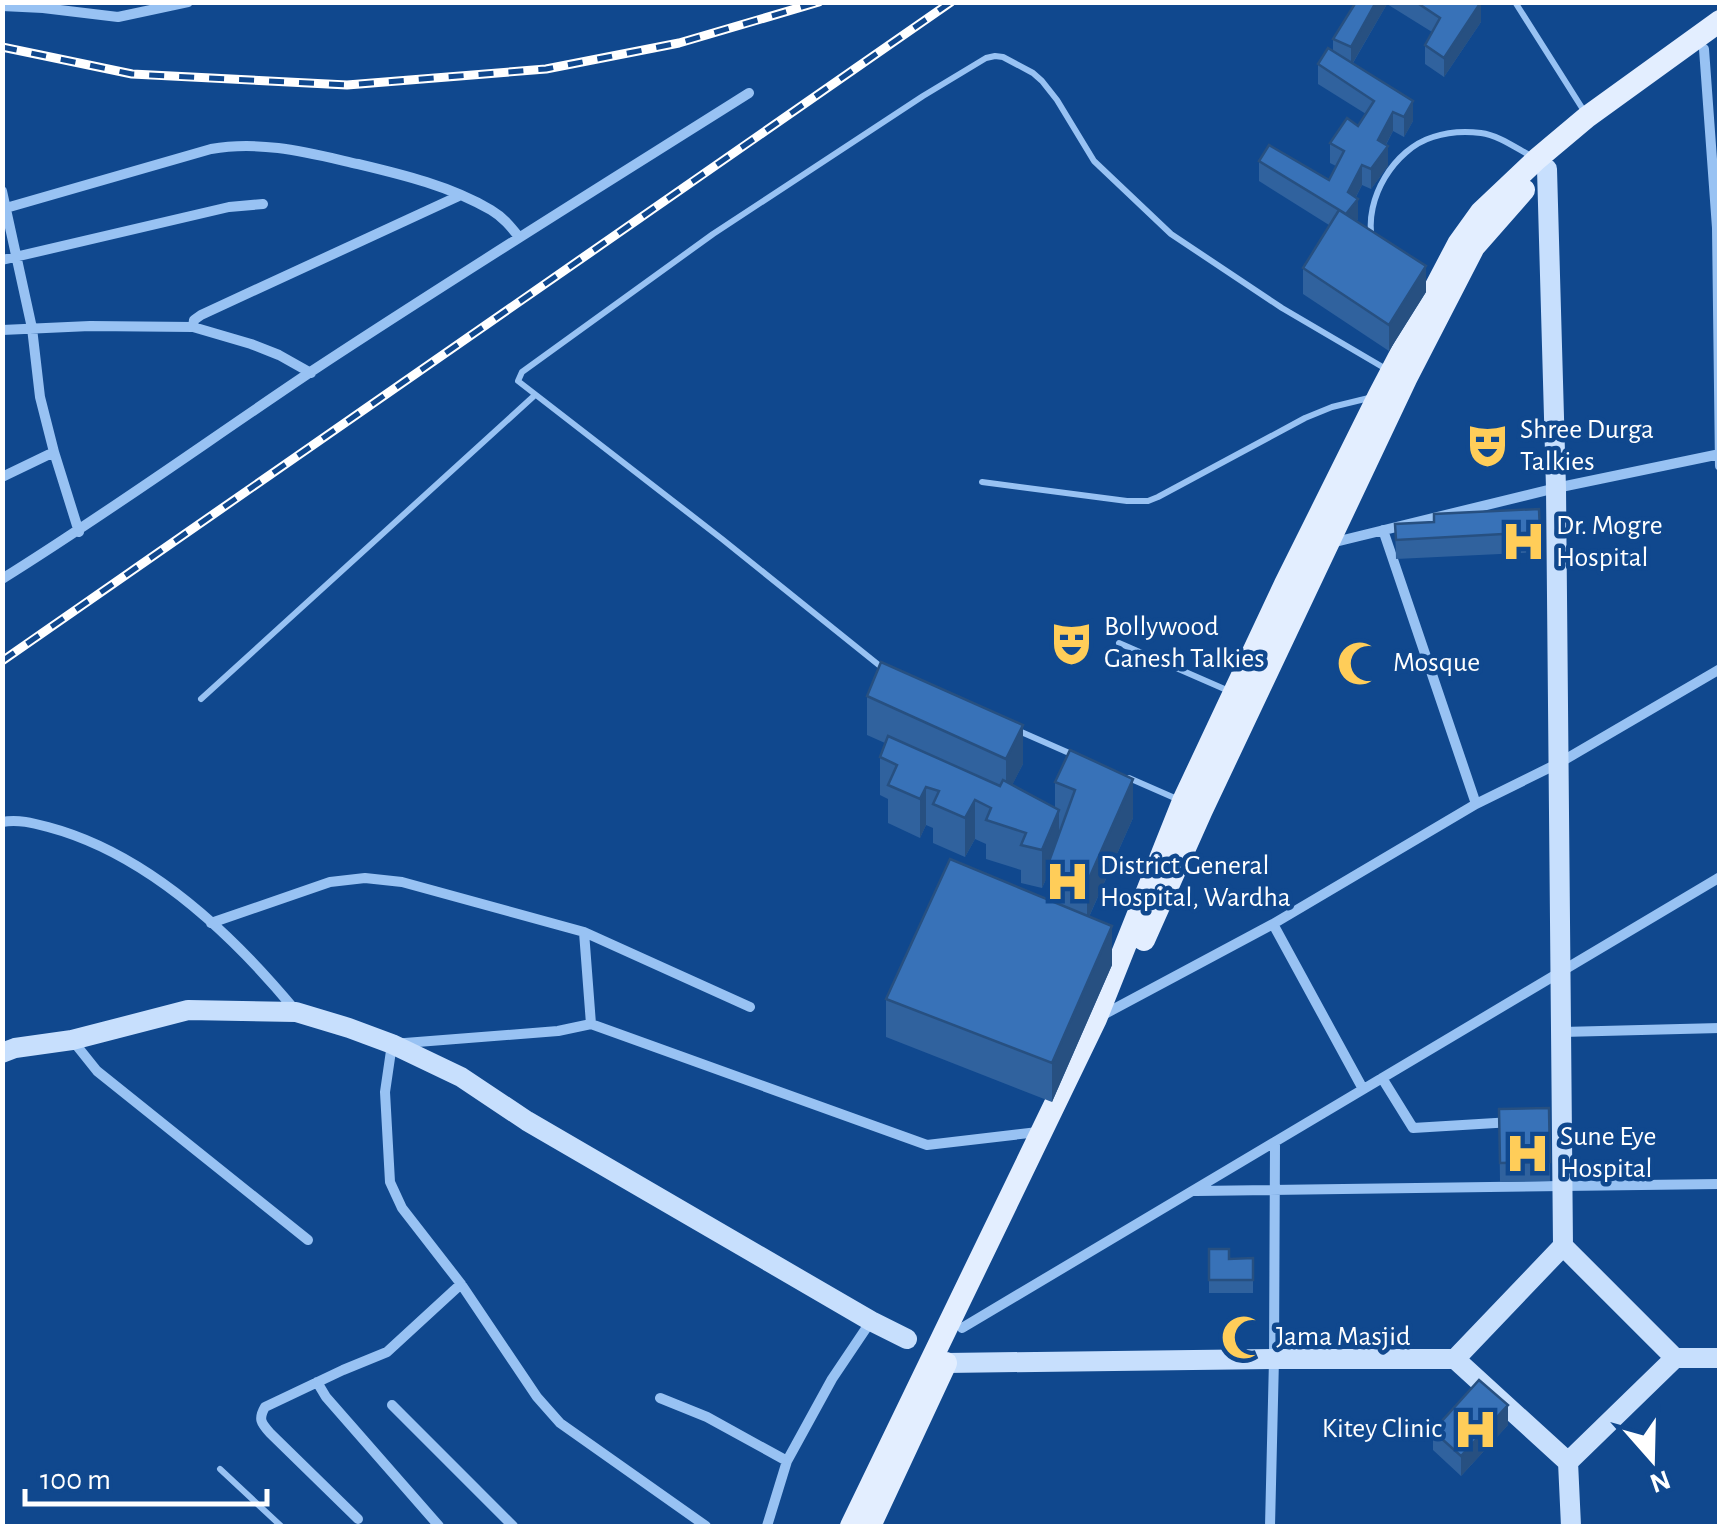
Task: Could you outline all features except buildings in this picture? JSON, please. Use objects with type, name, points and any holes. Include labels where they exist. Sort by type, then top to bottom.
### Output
[{"type":"main road","points":[[851,1526],[939,1359],[962,1328],[1104,1014],[1406,379],[1474,247],[1542,164],[1587,117],[1720,21]]},
{"type":"main road","points":[[870,1526],[939,1359],[1042,1131],[1104,1014],[1183,802],[1285,584],[1392,372],[1426,287],[1481,212],[1711,44]]},
{"type":"street","points":[[2,6],[118,16],[188,2]]},
{"type":"street","points":[[1711,44],[1720,466]]},
{"type":"street","points":[[2,580],[79,532],[310,373],[749,92]]},
{"type":"street","points":[[6,208],[211,149],[276,146],[415,178],[461,195],[494,211],[519,237]]},
{"type":"street","points":[[1454,1359],[1563,1246],[1563,1186],[1553,1120],[1562,1032],[1556,488],[1542,164]]},
{"type":"street","points":[[2,191],[32,328],[40,398],[79,532]]},
{"type":"street","points":[[192,328],[201,315],[461,195]]},
{"type":"street","points":[[2,260],[229,207],[263,204]]},
{"type":"street","points":[[2,330],[192,328],[252,344],[310,373]]},
{"type":"street","points":[[2,478],[54,452]]},
{"type":"street","points":[[1329,543],[1556,488],[1719,454]]},
{"type":"street","points":[[1383,530],[1476,804]]},
{"type":"street","points":[[1104,1014],[1272,924],[1476,804],[1559,763],[1720,669]]},
{"type":"street","points":[[2,822],[47,826],[131,860],[211,923],[269,979],[296,1012]]},
{"type":"street","points":[[962,1328],[1720,877]]},
{"type":"street","points":[[211,923],[330,882],[365,878],[402,882],[584,932],[750,1007]]},
{"type":"street","points":[[1272,924],[1363,1089]]},
{"type":"street","points":[[584,932],[591,1024]]},
{"type":"street","points":[[2,1053],[72,1040],[188,1010],[296,1012],[392,1044],[461,1077],[527,1120],[939,1359],[1454,1359],[1568,1462],[1570,1526]]},
{"type":"street","points":[[392,1044],[558,1031],[591,1024],[928,1145],[1042,1131]]},
{"type":"street","points":[[1562,1032],[1720,1028]]},
{"type":"street","points":[[72,1040],[98,1071],[308,1240]]},
{"type":"street","points":[[392,1044],[385,1092],[390,1182],[402,1208],[461,1284],[537,1397],[560,1423],[706,1526]]},
{"type":"street","points":[[1382,1078],[1412,1128],[1525,1122]]},
{"type":"street","points":[[1270,1526],[1275,1142]]},
{"type":"street","points":[[1192,1192],[1720,1184]]},
{"type":"street","points":[[1563,1246],[1676,1358]]},
{"type":"street","points":[[358,1519],[260,1422],[260,1416],[265,1407],[388,1352],[461,1284]]},
{"type":"street","points":[[767,1526],[787,1461],[870,1321]]},
{"type":"street","points":[[1568,1462],[1676,1358],[1720,1358]]},
{"type":"street","points":[[317,1382],[326,1398],[439,1526]]},
{"type":"street","points":[[660,1398],[707,1417],[787,1461]]},
{"type":"street","points":[[392,1405],[513,1526]]},
{"type":"lane","points":[[1514,2],[1587,117]]},
{"type":"lane","points":[[895,678],[518,381],[522,372],[729,223],[922,96],[994,56],[1033,73],[1042,82],[1058,100],[1094,161],[1170,234],[1282,308],[1392,372]]},
{"type":"lane","points":[[1376,246],[1370,227],[1375,199],[1398,160],[1421,142],[1447,134],[1479,132],[1542,164]]},
{"type":"lane","points":[[201,699],[535,394]]},
{"type":"lane","points":[[982,482],[1148,501],[1305,418],[1379,396]]},
{"type":"lane","points":[[1119,643],[1234,694]]},
{"type":"lane","points":[[1018,731],[1086,760]]},
{"type":"lane","points":[[1118,774],[1183,802]]},
{"type":"lane","points":[[220,1469],[280,1526]]},
{"type":"railway","points":[[2,47],[132,74],[347,85],[546,69],[679,43],[819,2]]},
{"type":"railway","points":[[2,661],[951,2]]},
{"type":"place","name":"Shree Durga Talkies","points":[[1487,446]]},
{"type":"place","name":"Dr. Mogre Hospital","points":[[1523,542]]},
{"type":"place","name":"Bollywood Ganesh Talkies","points":[[1071,643]]},
{"type":"place","name":"Mosque","points":[[1360,663]]},
{"type":"place","name":"District General Hospital, Wardha","points":[[1067,882]]},
{"type":"place","name":"Sune Eye Hospital","points":[[1527,1153]]},
{"type":"place","name":"Jama Masjid","points":[[1243,1337]]},
{"type":"place","name":"Kitey Clinic","points":[[1475,1429]]}]
